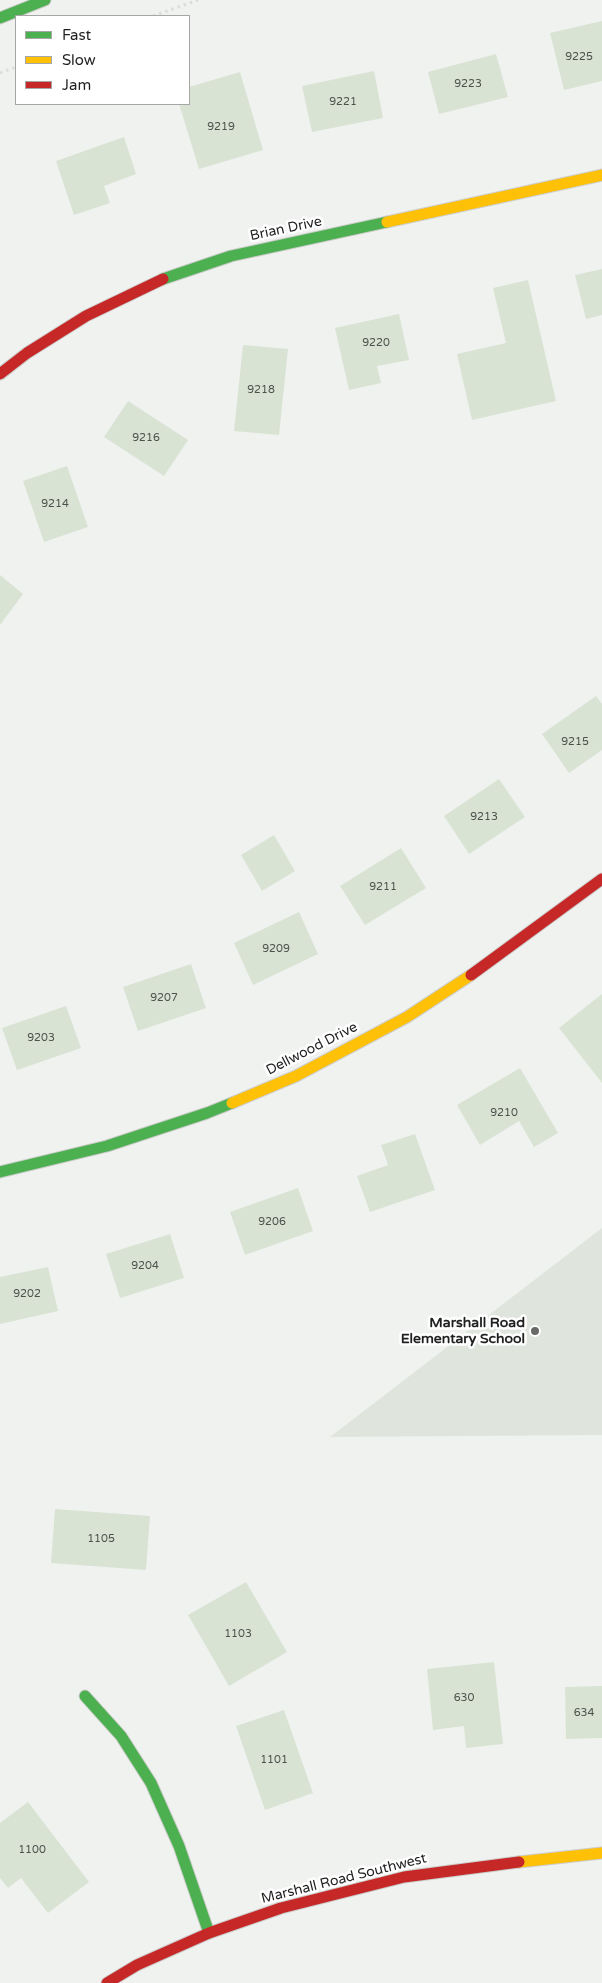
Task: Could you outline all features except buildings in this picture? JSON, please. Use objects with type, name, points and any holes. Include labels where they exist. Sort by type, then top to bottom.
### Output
[{"type":"main road","points":[[0,18],[45,0]]},
{"type":"main road","name":"Brian Drive","points":[[0,374],[27,353],[86,316],[152,284],[231,256],[602,174]]},
{"type":"main road","name":"Dellwood Drive","points":[[0,1172],[125,1140],[207,1113],[296,1076],[407,1017],[490,963],[602,879]]},
{"type":"main road","points":[[85,1696],[121,1736],[151,1783],[179,1846],[209,1933]]},
{"type":"main road","name":"Marshall Road Southwest","points":[[107,1983],[137,1965],[209,1933],[281,1908],[404,1877],[455,1868],[602,1854]]},
{"type":"path","points":[[157,15],[198,0]]},
{"type":"path","points":[[0,73],[15,67]]},
{"type":"shaded area","name":"Marshall Road Elementary School","points":[[602,1228],[602,1435],[330,1437]]},
{"type":"traffic: fast","points":[[0,18],[45,0]]},
{"type":"traffic: fast","points":[[163,279],[231,256],[387,222]]},
{"type":"traffic: fast","points":[[0,1172],[107,1146],[232,1103]]},
{"type":"traffic: fast","points":[[85,1696],[121,1736],[151,1783],[179,1846],[209,1933]]},
{"type":"traffic: slow","points":[[387,222],[602,175]]},
{"type":"traffic: slow","points":[[232,1103],[296,1076],[407,1017],[471,975]]},
{"type":"traffic: slow","points":[[519,1862],[602,1853]]},
{"type":"traffic: jam","points":[[0,374],[27,353],[86,316],[163,279]]},
{"type":"traffic: jam","points":[[471,975],[602,879]]},
{"type":"traffic: jam","points":[[107,1983],[137,1965],[209,1933],[281,1908],[404,1877],[519,1862]]},
{"type":"place","name":"Marshall Road Elementary School","points":[[535,1331]]}]
